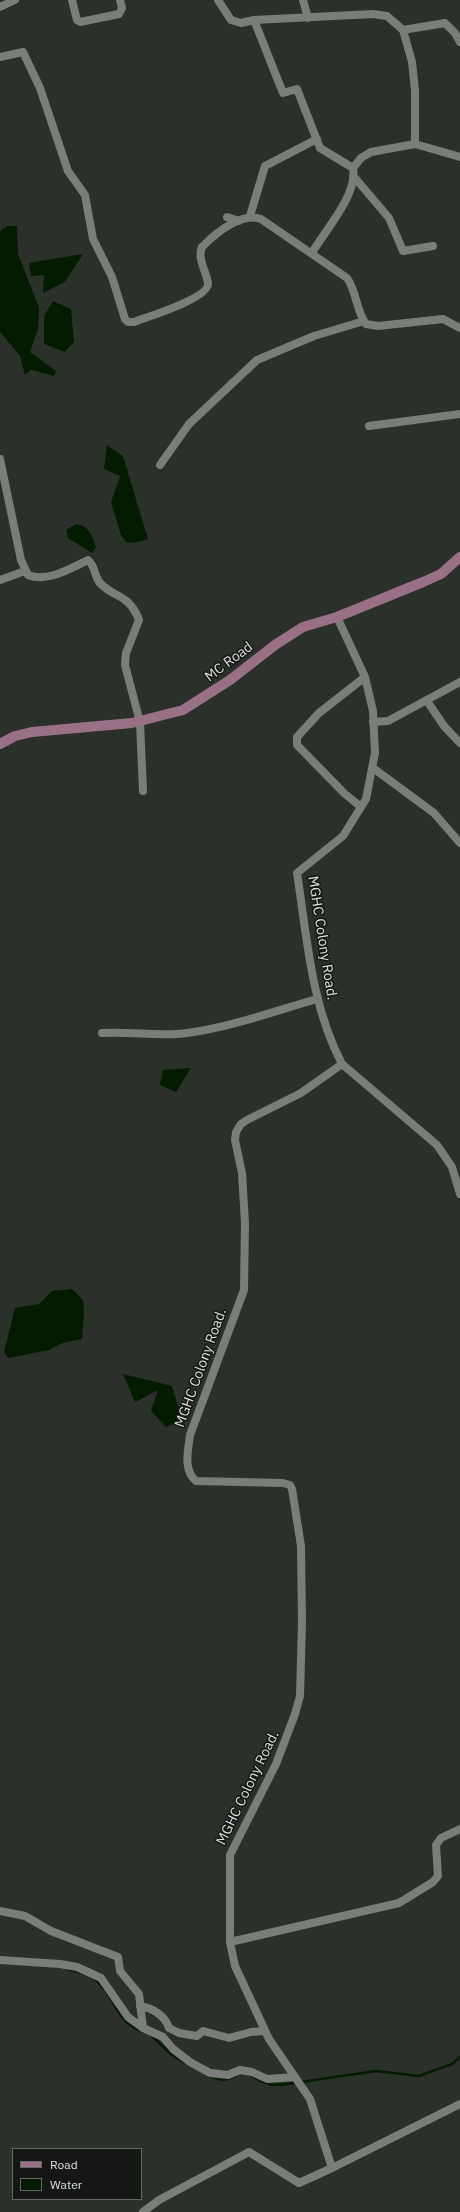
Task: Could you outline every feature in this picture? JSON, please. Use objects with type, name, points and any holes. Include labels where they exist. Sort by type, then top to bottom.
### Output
[{"type":"main road","name":"MC Road","points":[[0,744],[16,736],[32,732],[140,722],[184,710],[230,680],[275,645],[303,627],[337,617],[441,574],[460,557]]},
{"type":"street","points":[[0,7],[15,0]]},
{"type":"street","points":[[72,0],[77,20],[80,22],[119,14],[122,8],[120,0]]},
{"type":"street","points":[[218,0],[231,20],[241,23],[254,20],[373,14],[387,16],[403,30],[412,62],[415,90],[415,144]]},
{"type":"street","points":[[303,0],[308,18]]},
{"type":"street","points":[[254,20],[282,93],[297,89],[320,148],[353,168],[355,178],[389,218],[403,251],[432,246]]},
{"type":"street","points":[[403,30],[445,23],[455,33],[460,42]]},
{"type":"street","points":[[0,56],[23,52],[31,68],[42,94],[68,171],[85,195],[93,239],[112,277],[126,321],[134,322],[182,304],[206,290],[208,284],[202,260],[202,247],[239,220],[250,216],[261,219],[347,278],[355,292],[366,324],[378,326],[443,319],[460,328]]},
{"type":"street","points":[[250,216],[265,166],[317,139]]},
{"type":"street","points":[[353,168],[361,158],[370,152],[415,144],[460,157]]},
{"type":"street","points":[[312,253],[349,192],[355,178]]},
{"type":"street","points":[[227,217],[239,220]]},
{"type":"street","points":[[160,465],[189,424],[257,360],[314,336],[364,321]]},
{"type":"street","points":[[369,426],[460,414]]},
{"type":"street","points":[[0,459],[20,560],[25,571],[33,577],[45,577],[64,571],[88,560],[94,565],[98,580],[103,586],[126,599],[135,610],[139,620],[126,653],[125,665],[140,722],[143,791]]},
{"type":"street","points":[[0,580],[25,571]]},
{"type":"street","name":"MGHC Colony Road.","points":[[332,2168],[310,2099],[265,2031],[236,1966],[230,1942],[230,1855],[276,1764],[296,1714],[300,1696],[302,1622],[301,1546],[290,1485],[283,1483],[196,1481],[191,1477],[188,1468],[190,1436],[244,1290],[245,1223],[242,1173],[235,1140],[236,1132],[241,1124],[247,1120],[301,1093],[342,1064],[334,1049],[317,999],[298,873],[343,836],[366,799],[373,768],[375,753],[373,722],[365,677],[337,617]]},
{"type":"street","points":[[361,807],[345,794],[297,744],[297,737],[319,713],[365,677]]},
{"type":"street","points":[[373,722],[388,721],[460,682]]},
{"type":"street","points":[[427,701],[444,726],[460,743]]},
{"type":"street","points":[[373,768],[434,813],[460,843]]},
{"type":"street","points":[[102,1033],[147,1035],[187,1033],[244,1020],[317,999]]},
{"type":"street","points":[[342,1064],[425,1133],[448,1158],[456,1168],[460,1194]]},
{"type":"street","points":[[230,1942],[399,1903],[434,1882],[438,1876],[436,1846],[441,1838],[460,1829]]},
{"type":"street","points":[[0,1911],[25,1916],[51,1931],[118,1957],[120,1971],[139,1994],[143,2028]]},
{"type":"street","points":[[0,1960],[60,1964],[77,1967],[101,1978],[128,2017],[143,2028],[163,2037],[173,2049],[190,2062],[210,2073],[228,2075],[240,2070],[252,2072],[267,2079],[298,2081]]},
{"type":"street","points":[[140,2006],[151,2008],[167,2021],[169,2028],[178,2033],[197,2036],[203,2031],[229,2038],[250,2032],[265,2031]]},
{"type":"street","points":[[143,2212],[159,2200],[249,2152],[300,2183],[460,2104]]},
{"type":"water","points":[[8,226],[17,226],[18,254],[39,308],[38,329],[30,352],[56,371],[54,376],[31,370],[25,375],[20,356],[0,332],[0,234],[1,230]]},
{"type":"water","points":[[83,254],[65,282],[43,293],[44,275],[31,276],[29,263]]},
{"type":"water","points":[[53,301],[71,309],[74,342],[65,352],[44,344],[44,316]]},
{"type":"water","points":[[107,445],[123,456],[148,539],[134,543],[126,542],[121,535],[111,502],[120,476],[104,469]]},
{"type":"water","points":[[76,524],[87,529],[91,535],[96,547],[92,553],[68,538],[66,530]]},
{"type":"water","points":[[191,1068],[176,1092],[160,1085],[163,1070]]},
{"type":"water","points":[[72,1289],[83,1300],[84,1314],[82,1339],[62,1343],[49,1350],[8,1358],[4,1352],[15,1308],[39,1304],[52,1291]]},
{"type":"water","points":[[123,1374],[172,1386],[182,1420],[166,1427],[151,1411],[158,1390],[135,1402]]},
{"type":"waterway","points":[[68,1969],[96,1980],[110,1997],[122,2017],[135,2028],[144,2032]]},
{"type":"waterway","points":[[152,2036],[172,2055],[187,2064]]},
{"type":"waterway","points":[[301,2082],[376,2071],[419,2076],[452,2064],[460,2057]]},
{"type":"waterway","points":[[209,2076],[223,2080],[236,2076]]},
{"type":"waterway","points":[[252,2076],[273,2085],[296,2083]]}]
